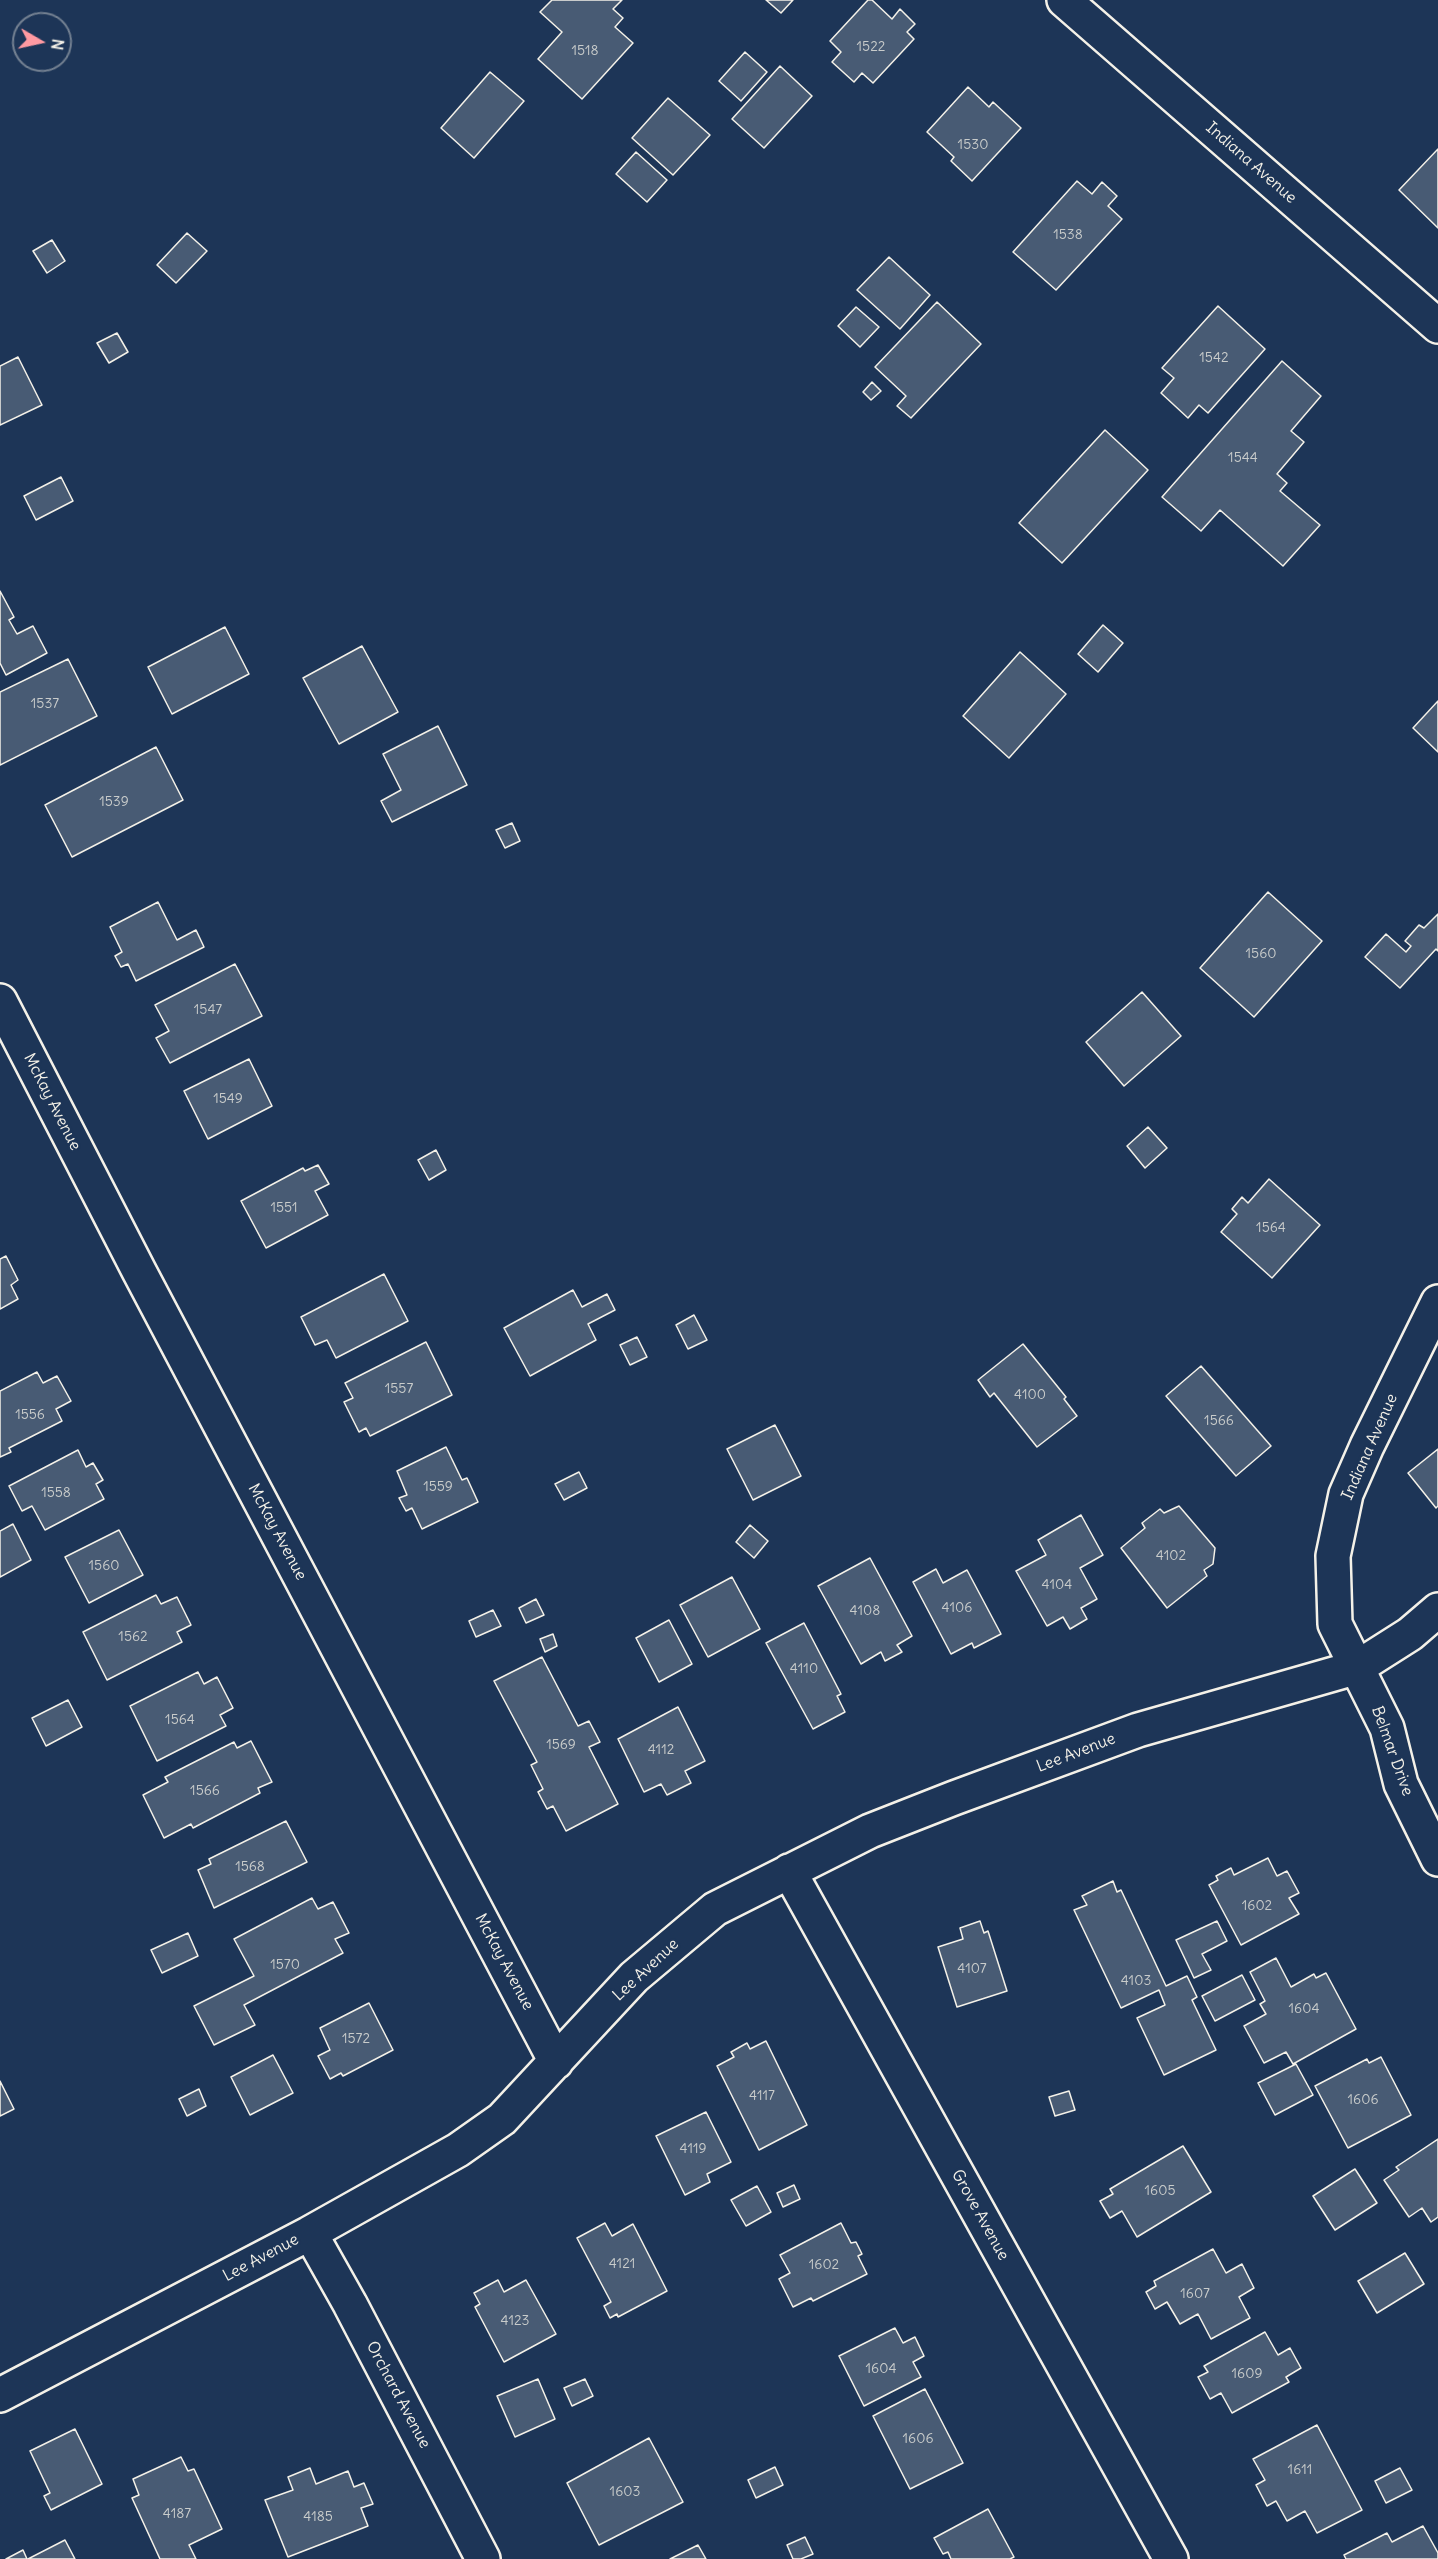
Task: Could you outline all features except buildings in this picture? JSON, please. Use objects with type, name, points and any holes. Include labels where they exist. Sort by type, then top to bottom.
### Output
[{"type":"street","name":"Indiana Avenue","points":[[1064,0],[1438,326]]},
{"type":"street","name":"McKay Avenue","points":[[0,1001],[139,1271],[556,2062]]},
{"type":"street","name":"Indiana Avenue","points":[[1358,1667],[1335,1624],[1333,1557],[1346,1494],[1366,1446],[1438,1302]]},
{"type":"street","points":[[1358,1667],[1410,1634],[1438,1610]]},
{"type":"street","name":"Lee Avenue","points":[[0,2395],[310,2233],[458,2150],[502,2120],[634,1977],[715,1909],[870,1831],[1138,1730],[1358,1667]]},
{"type":"street","name":"Belmar Drive","points":[[1358,1667],[1387,1728],[1401,1784],[1438,1859]]},
{"type":"street","name":"Grove Avenue","points":[[789,1871],[1171,2559]]},
{"type":"street","name":"Orchard Avenue","points":[[310,2233],[350,2304],[483,2559]]}]
